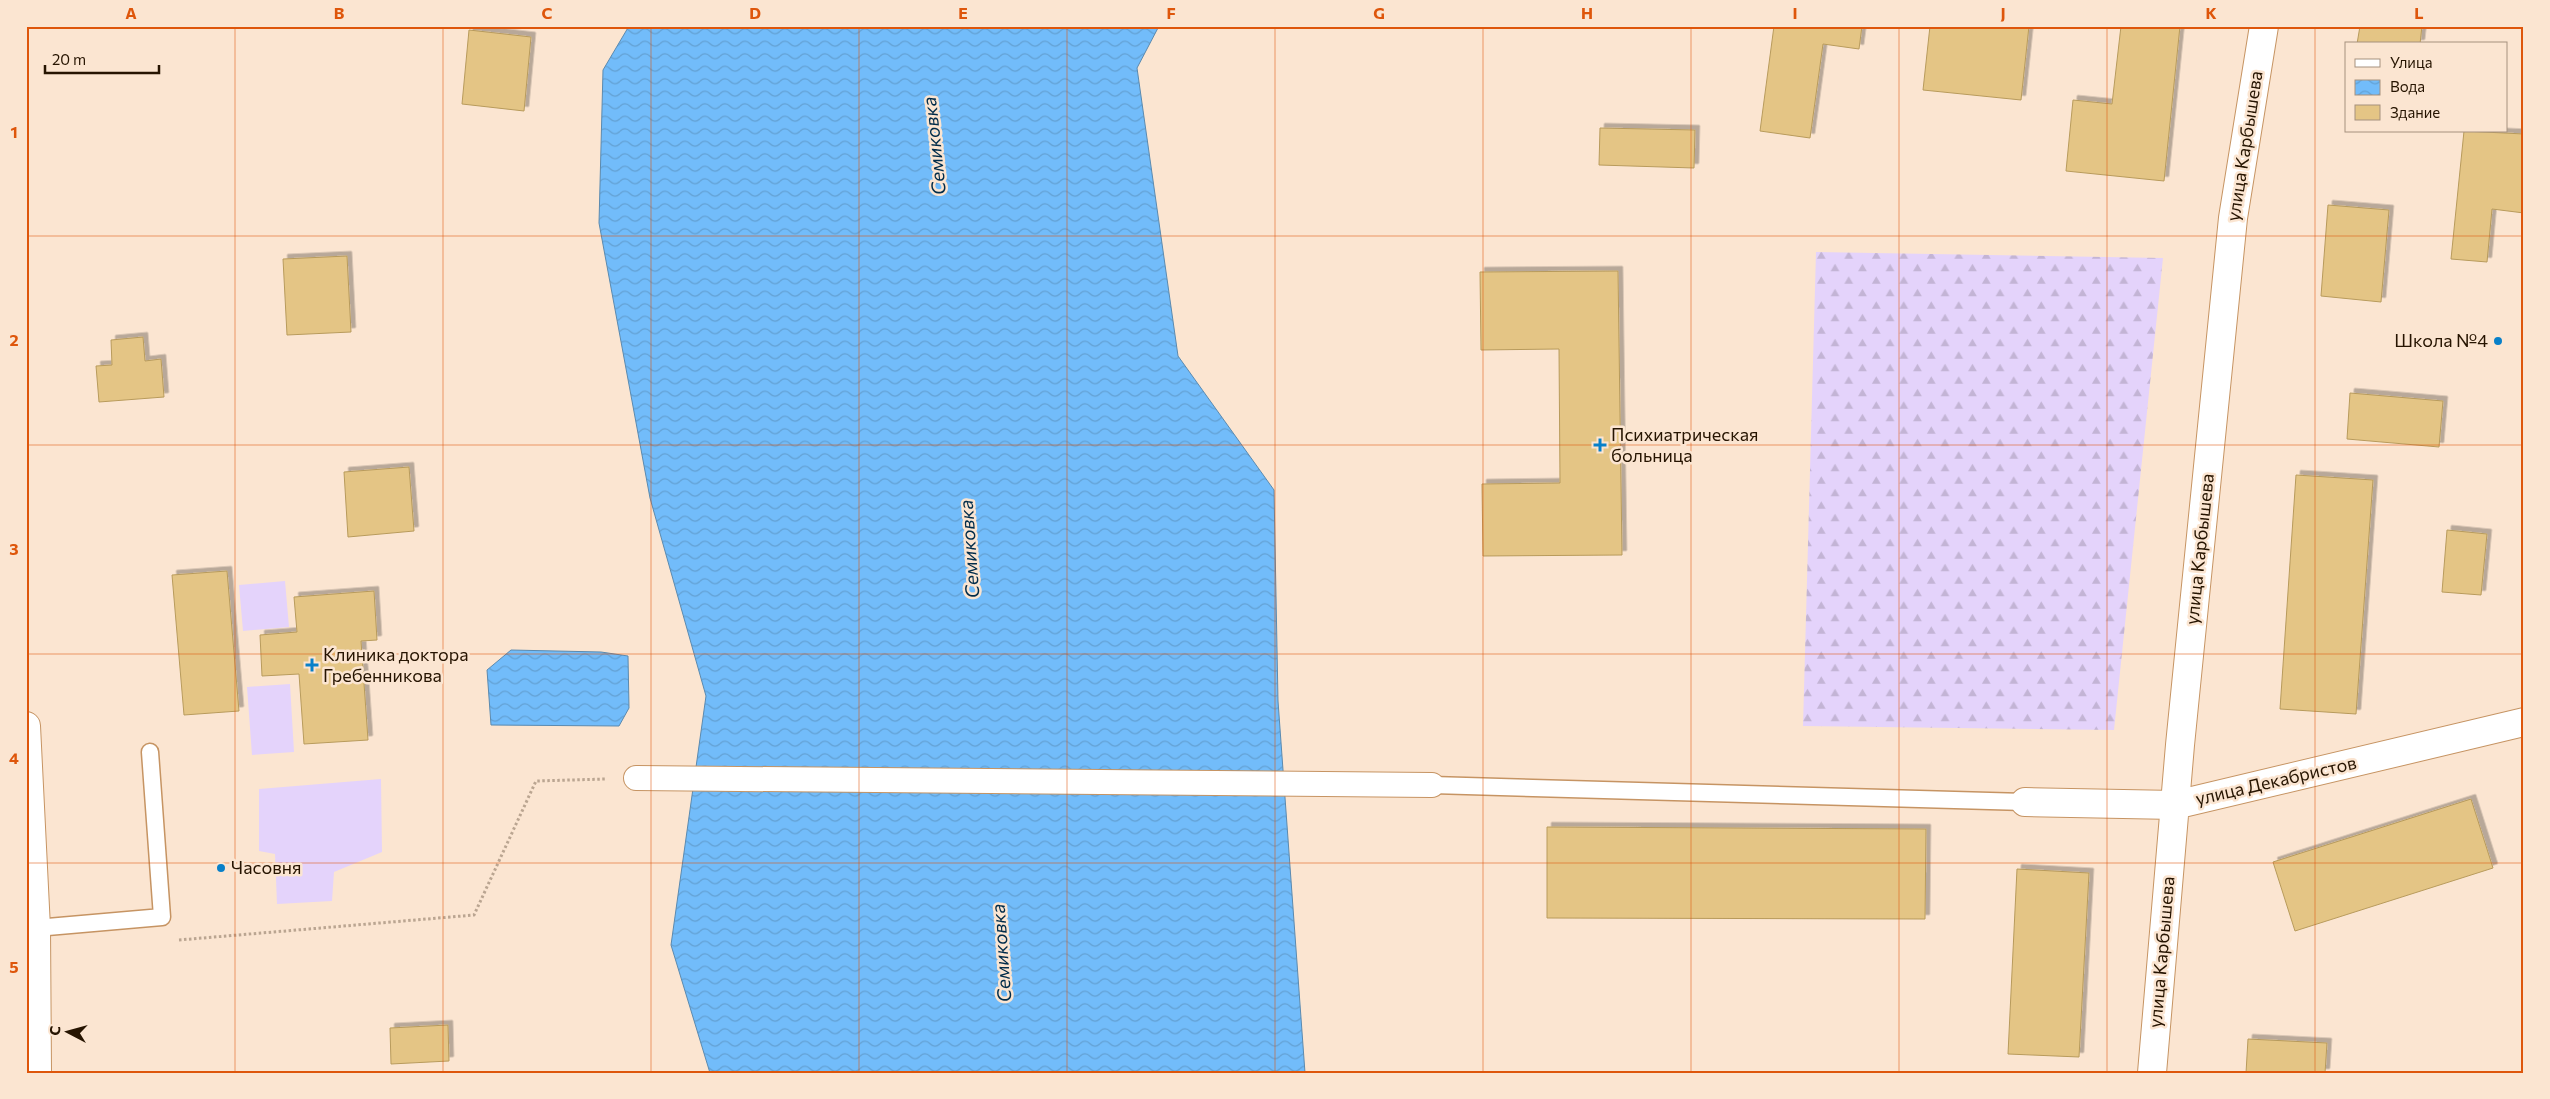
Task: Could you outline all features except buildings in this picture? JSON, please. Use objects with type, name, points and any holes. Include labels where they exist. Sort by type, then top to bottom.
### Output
[{"type":"street","name":"улица Карбышева","points":[[2152,1073],[2175,805],[2233,218],[2264,26]]},
{"type":"street","name":"улица Декабристов","points":[[2025,802],[2175,805],[2524,722]]},
{"type":"street","points":[[26,726],[36,928],[37,1073]]},
{"type":"street","points":[[636,778],[1432,785]]},
{"type":"lane","points":[[36,928],[162,917],[150,752]]},
{"type":"lane","points":[[1432,785],[2025,802]]},
{"type":"path","points":[[176,941],[474,915],[536,781],[636,778]]},
{"type":"green space","points":[[1816,252],[2163,258],[2114,730],[1803,726]]},
{"type":"green space","points":[[285,581],[289,627],[243,631],[239,585]]},
{"type":"green space","points":[[290,684],[294,752],[252,755],[247,687]]},
{"type":"green space","points":[[381,779],[382,852],[334,872],[332,901],[277,904],[275,854],[259,851],[259,789]]},
{"type":"water","name":"Семиковка","points":[[629,26],[1159,26],[1137,68],[1178,356],[1274,490],[1278,701],[1305,1073],[710,1073],[671,945],[706,696],[650,498],[599,223],[603,70]]},
{"type":"water","points":[[511,650],[601,652],[628,656],[629,708],[619,726],[491,725],[487,670]]},
{"type":"place","name":"Школа №4","points":[[2498,341]]},
{"type":"place","name":"Психиатрическая больница","points":[[1600,445]]},
{"type":"place","name":"Клиника доктора Гребенникова","points":[[312,665]]},
{"type":"place","name":"Часовня","points":[[221,868]]}]
